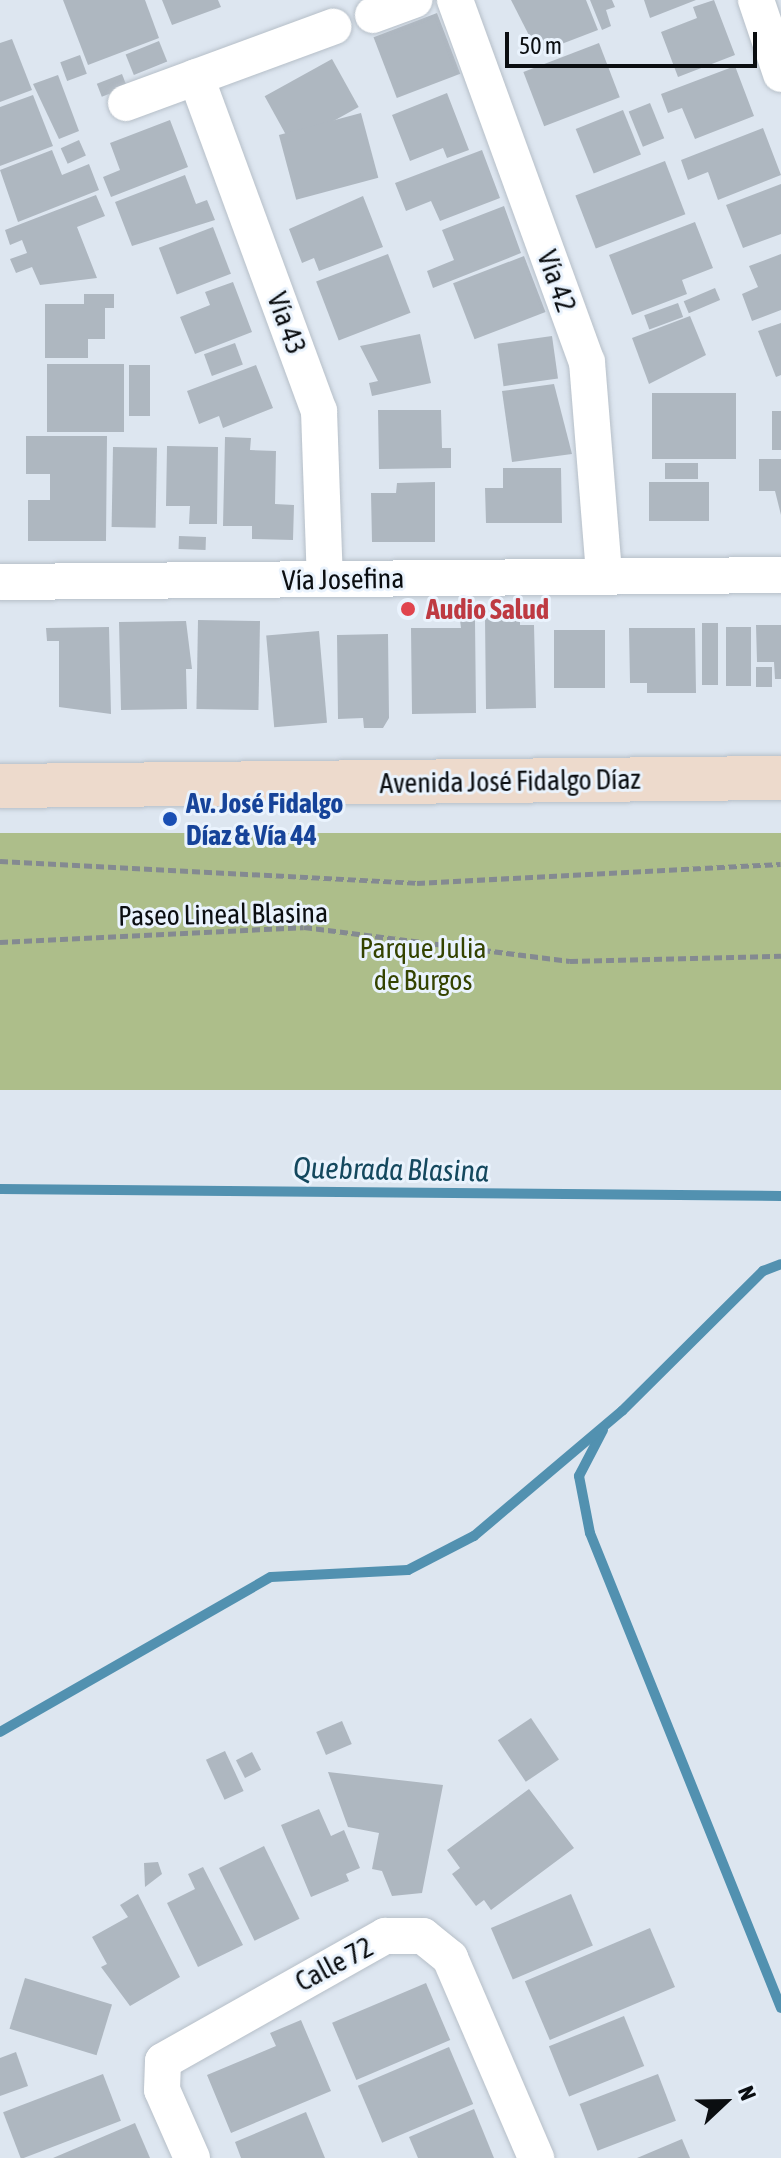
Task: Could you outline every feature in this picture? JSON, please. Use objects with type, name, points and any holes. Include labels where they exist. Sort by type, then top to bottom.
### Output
[{"type":"street","points":[[373,15],[414,0]]},
{"type":"street","name":"Vía 42","points":[[455,0],[587,362],[604,575]]},
{"type":"street","points":[[756,0],[781,74]]},
{"type":"street","points":[[126,103],[333,27]]},
{"type":"street","name":"Vía 43","points":[[196,77],[319,411],[325,579]]},
{"type":"street","name":"Vía Josefina","points":[[0,582],[781,575]]},
{"type":"street","name":"Avenida José Fidalgo Díaz","points":[[0,786],[781,778]]},
{"type":"street","name":"Calle 72","points":[[192,2158],[162,2090],[163,2061],[385,1936],[423,1936],[450,1958],[536,2158]]},
{"type":"path","name":"Paseo Lineal Blasina","points":[[0,861],[417,883],[781,864]]},
{"type":"path","name":"Paseo Lineal Blasina","points":[[0,942],[304,927],[570,961],[781,956]]},
{"type":"green space","name":"Parque Julia de Burgos","points":[[0,833],[781,833],[781,1090],[0,1090]]},
{"type":"building","points":[[63,0],[145,0],[159,38],[88,65]]},
{"type":"building","points":[[162,0],[218,0],[221,7],[172,25]]},
{"type":"building","points":[[511,0],[586,0],[598,30],[538,53]]},
{"type":"building","points":[[590,0],[612,0],[615,7],[606,10],[611,26],[602,30]]},
{"type":"building","points":[[644,0],[696,0],[650,18]]},
{"type":"building","points":[[714,0],[735,55],[678,77],[661,32],[697,18],[693,7]]},
{"type":"building","points":[[437,13],[460,74],[397,98],[374,37]]},
{"type":"building","points":[[12,39],[32,90],[0,102],[0,43]]},
{"type":"building","points":[[159,41],[167,61],[134,75],[126,54]]},
{"type":"building","points":[[599,43],[620,97],[544,126],[523,72]]},
{"type":"building","points":[[80,55],[87,74],[67,81],[60,62]]},
{"type":"building","points":[[332,59],[359,107],[291,144],[265,96]]},
{"type":"building","points":[[735,66],[754,116],[695,139],[682,108],[668,113],[661,94]]},
{"type":"building","points":[[122,74],[127,87],[102,97],[97,84]]},
{"type":"building","points":[[58,75],[79,131],[59,139],[33,84]]},
{"type":"building","points":[[447,93],[469,150],[447,158],[443,148],[410,161],[392,115]]},
{"type":"building","points":[[33,95],[53,146],[0,166],[0,107]]},
{"type":"building","points":[[650,103],[664,138],[643,147],[629,112]]},
{"type":"building","points":[[623,110],[641,155],[594,174],[576,129]]},
{"type":"building","points":[[361,113],[378,178],[296,200],[279,135]]},
{"type":"building","points":[[170,120],[188,167],[111,197],[103,177],[120,170],[110,143]]},
{"type":"building","points":[[763,128],[781,175],[718,200],[708,172],[688,180],[681,160]]},
{"type":"building","points":[[79,140],[86,156],[68,164],[61,148]]},
{"type":"building","points":[[52,150],[62,175],[89,164],[99,190],[18,222],[0,170]]},
{"type":"building","points":[[482,150],[500,198],[440,221],[431,201],[406,211],[395,183]]},
{"type":"building","points":[[665,161],[685,214],[596,249],[575,195]]},
{"type":"building","points":[[185,175],[196,204],[207,200],[215,220],[132,246],[115,202]]},
{"type":"building","points":[[781,184],[781,234],[743,248],[726,205]]},
{"type":"building","points":[[96,195],[105,216],[77,227],[97,278],[40,285],[32,267],[16,273],[10,259],[27,253],[22,240],[10,245],[5,230]]},
{"type":"building","points":[[363,196],[383,247],[319,271],[314,258],[302,263],[289,229]]},
{"type":"building","points":[[504,206],[521,253],[433,288],[427,271],[454,260],[442,230]]},
{"type":"building","points":[[695,222],[713,268],[682,280],[687,294],[632,315],[609,255]]},
{"type":"building","points":[[213,227],[231,274],[177,294],[159,248]]},
{"type":"building","points":[[388,254],[411,313],[339,340],[316,282]]},
{"type":"building","points":[[781,254],[781,310],[752,321],[742,294],[758,287],[749,266]]},
{"type":"building","points":[[524,256],[546,312],[475,339],[453,283]]},
{"type":"building","points":[[233,282],[252,332],[195,354],[180,317],[210,305],[205,292]]},
{"type":"building","points":[[715,288],[720,300],[689,313],[684,301]]},
{"type":"building","points":[[84,294],[114,294],[114,308],[105,308],[105,339],[88,339],[88,358],[45,358],[45,304],[84,304]]},
{"type":"building","points":[[678,303],[683,317],[649,329],[644,315]]},
{"type":"building","points":[[690,316],[706,355],[649,384],[632,338]]},
{"type":"building","points":[[781,323],[781,375],[776,377],[758,331]]},
{"type":"building","points":[[420,334],[431,383],[372,396],[369,383],[378,381],[360,346]]},
{"type":"building","points":[[552,336],[558,379],[504,386],[498,344]]},
{"type":"building","points":[[235,343],[243,365],[212,376],[204,354]]},
{"type":"building","points":[[47,364],[124,364],[124,432],[47,432]]},
{"type":"building","points":[[129,365],[150,365],[150,416],[129,416]]},
{"type":"building","points":[[256,365],[273,408],[223,428],[219,416],[199,424],[187,391]]},
{"type":"building","points":[[554,384],[572,454],[512,462],[502,391]]},
{"type":"building","points":[[652,393],[736,393],[736,459],[652,459]]},
{"type":"building","points":[[378,410],[441,410],[442,448],[451,448],[451,468],[379,469]]},
{"type":"building","points":[[772,411],[781,411],[781,450],[772,450]]},
{"type":"building","points":[[26,436],[107,436],[106,541],[28,541],[28,500],[50,500],[50,474],[26,474]]},
{"type":"building","points":[[225,437],[251,438],[250,450],[276,451],[275,504],[294,505],[293,540],[252,539],[252,526],[223,526]]},
{"type":"building","points":[[167,446],[218,447],[217,524],[189,524],[190,506],[166,506]]},
{"type":"building","points":[[113,447],[157,448],[156,528],[112,527]]},
{"type":"building","points":[[759,459],[781,459],[781,515],[775,491],[759,491]]},
{"type":"building","points":[[665,463],[698,463],[698,479],[665,479]]},
{"type":"building","points":[[503,468],[561,468],[562,523],[486,523],[485,488],[503,488]]},
{"type":"building","points":[[435,482],[435,542],[372,542],[371,493],[396,493],[397,483]]},
{"type":"building","points":[[649,482],[709,482],[709,521],[649,521]]},
{"type":"building","points":[[179,536],[206,537],[206,550],[179,549]]},
{"type":"building","points":[[520,617],[520,625],[534,625],[536,708],[486,709],[485,618]]},
{"type":"building","points":[[198,620],[260,621],[258,710],[196,709]]},
{"type":"building","points":[[460,620],[475,620],[476,713],[412,714],[411,628],[461,628]]},
{"type":"building","points":[[186,621],[192,669],[186,669],[187,709],[121,710],[119,622]]},
{"type":"building","points":[[702,623],[718,623],[718,685],[702,685]]},
{"type":"building","points":[[756,625],[781,625],[781,679],[775,679],[774,662],[757,662]]},
{"type":"building","points":[[109,627],[111,714],[59,707],[59,641],[47,641],[46,628]]},
{"type":"building","points":[[726,627],[751,627],[751,686],[726,686]]},
{"type":"building","points":[[629,628],[695,628],[696,693],[647,693],[647,683],[630,683]]},
{"type":"building","points":[[554,630],[605,630],[605,688],[554,688]]},
{"type":"building","points":[[319,631],[327,723],[274,727],[266,636]]},
{"type":"building","points":[[388,634],[389,718],[383,728],[364,728],[363,718],[338,719],[337,635]]},
{"type":"building","points":[[756,667],[772,667],[772,687],[756,687]]},
{"type":"building","points":[[531,1718],[559,1759],[526,1782],[498,1740]]},
{"type":"building","points":[[342,1721],[352,1744],[326,1755],[316,1732]]},
{"type":"building","points":[[225,1751],[244,1791],[225,1800],[206,1760]]},
{"type":"building","points":[[252,1752],[261,1770],[245,1778],[236,1760]]},
{"type":"building","points":[[328,1772],[443,1785],[422,1893],[392,1896],[382,1871],[372,1869],[379,1833],[348,1827]]},
{"type":"building","points":[[529,1789],[574,1848],[491,1910],[484,1900],[476,1906],[452,1874],[460,1868],[447,1850]]},
{"type":"building","points":[[319,1809],[331,1836],[344,1830],[360,1868],[346,1874],[349,1881],[311,1897],[281,1825]]},
{"type":"building","points":[[264,1846],[300,1919],[255,1941],[219,1868]]},
{"type":"building","points":[[158,1862],[162,1874],[145,1887],[144,1863]]},
{"type":"building","points":[[203,1867],[243,1945],[198,1967],[167,1903],[195,1889],[188,1874]]},
{"type":"building","points":[[138,1894],[180,1977],[130,2006],[101,1967],[107,1964],[92,1937],[128,1917],[120,1905]]},
{"type":"building","points":[[571,1894],[593,1946],[513,1980],[491,1928]]},
{"type":"building","points":[[650,1928],[675,1987],[550,2040],[525,1981]]},
{"type":"building","points":[[25,1978],[112,2005],[97,2055],[10,2029]]},
{"type":"building","points":[[426,1983],[450,2040],[356,2080],[332,2023]]},
{"type":"building","points":[[624,2016],[644,2066],[569,2096],[549,2046]]},
{"type":"building","points":[[301,2020],[331,2091],[231,2133],[207,2075],[276,2046],[270,2033]]},
{"type":"building","points":[[449,2047],[473,2104],[382,2143],[358,2086]]},
{"type":"building","points":[[16,2052],[28,2086],[0,2096],[0,2058]]},
{"type":"building","points":[[103,2074],[121,2121],[21,2158],[3,2112]]},
{"type":"building","points":[[658,2074],[676,2121],[597,2151],[580,2104]]},
{"type":"building","points":[[474,2109],[494,2158],[418,2158],[409,2137]]},
{"type":"building","points":[[306,2112],[325,2158],[241,2158],[235,2142]]},
{"type":"building","points":[[135,2123],[150,2158],[53,2158]]},
{"type":"building","points":[[682,2139],[690,2158],[637,2158]]},
{"type":"waterway","name":"Quebrada Blasina","points":[[0,1189],[781,1196]]},
{"type":"waterway","points":[[0,1732],[271,1577],[408,1570],[474,1536],[622,1411],[763,1271],[781,1264]]},
{"type":"waterway","points":[[603,1430],[579,1476],[590,1533],[781,2008]]},
{"type":"place","name":"Audio Salud","points":[[408,609]]},
{"type":"place","name":"Av. José Fidalgo Díaz & Vía 44","points":[[170,819]]}]
